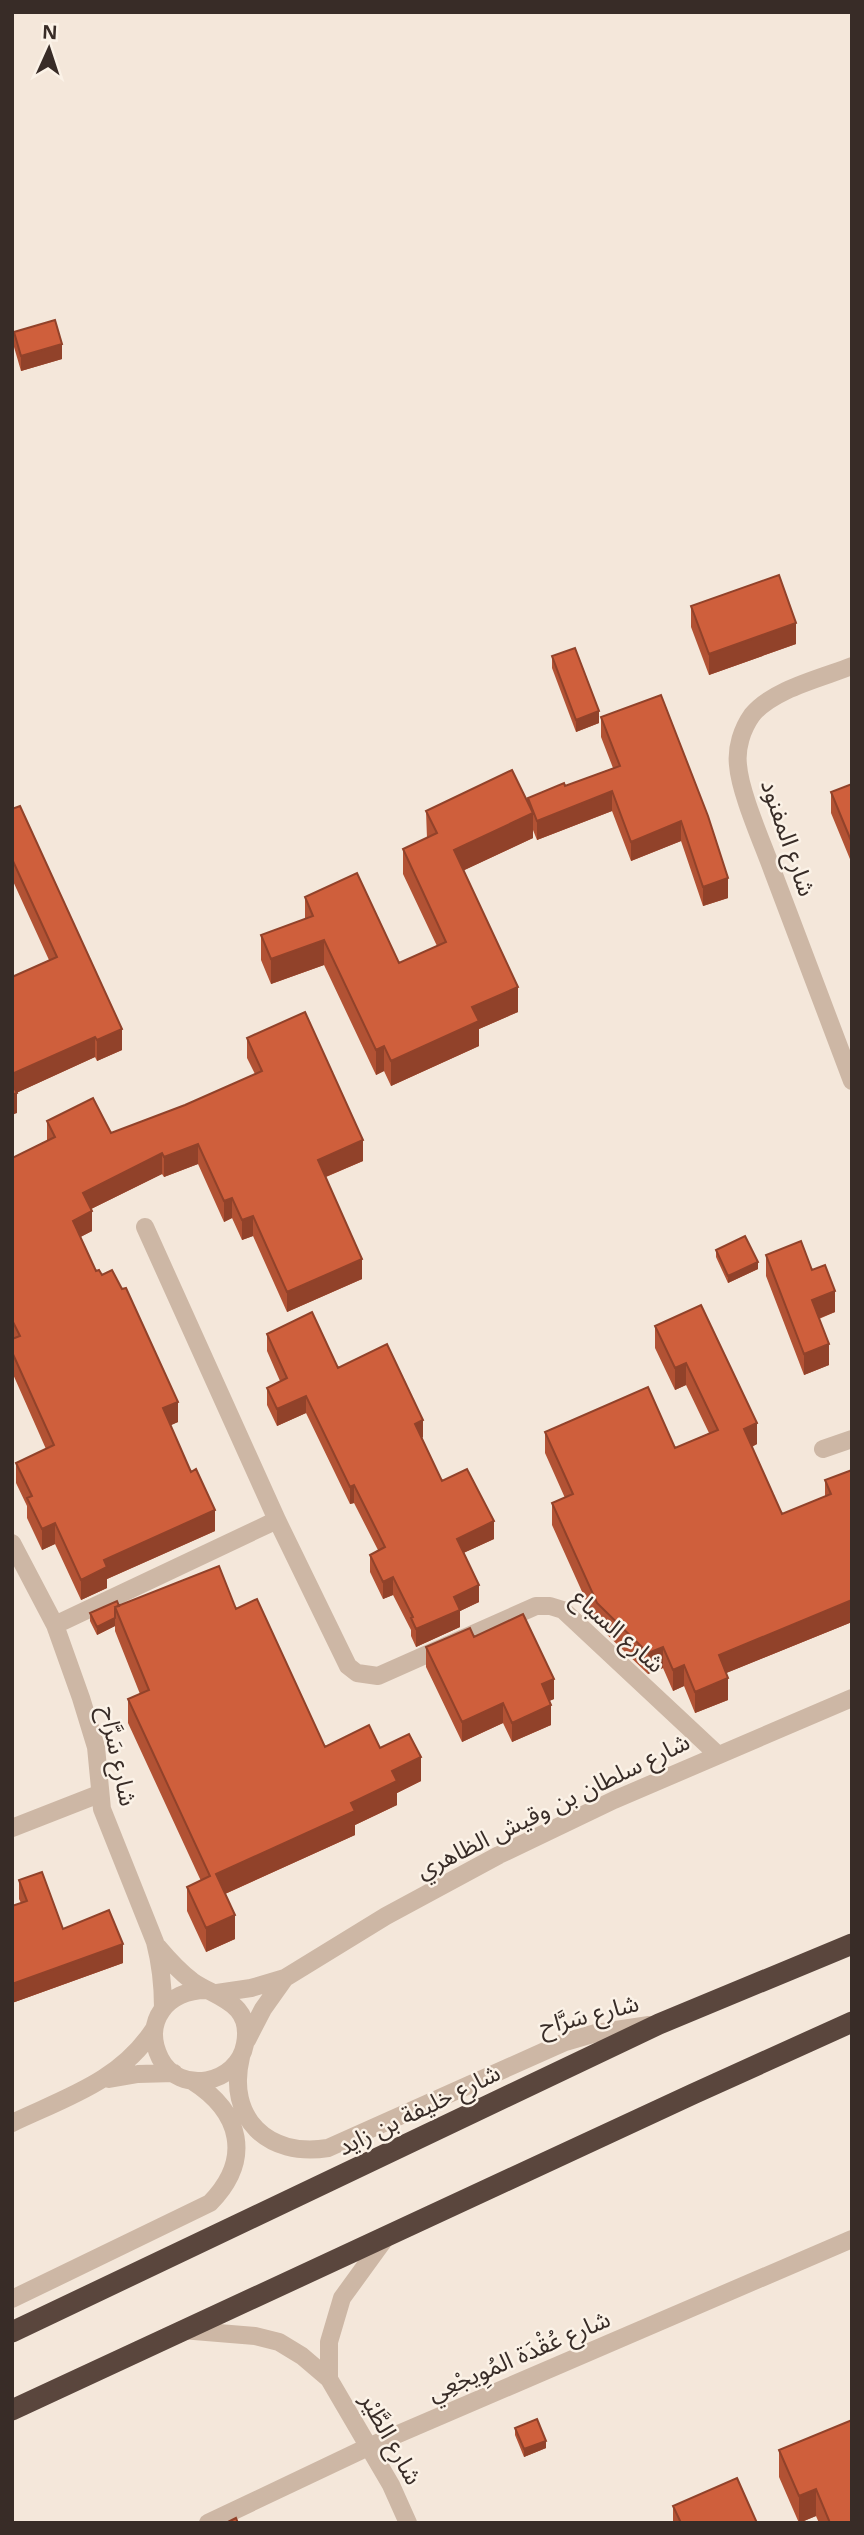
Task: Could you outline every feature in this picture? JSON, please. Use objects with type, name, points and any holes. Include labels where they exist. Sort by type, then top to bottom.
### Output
[{"type":"highway","name":"شارع خليفة بن زايد","points":[[12,2332],[659,2024],[852,1944]]},
{"type":"highway","points":[[12,2410],[852,2022]]},
{"type":"street","name":"شارع المفنود","points":[[852,666],[782,693],[766,702],[743,730],[738,748],[738,767],[759,833],[852,1082]]},
{"type":"street","name":"شارع السباع","points":[[145,1227],[277,1520],[348,1666],[357,1673],[379,1676],[536,1606],[550,1606],[569,1615],[717,1754]]},
{"type":"street","points":[[823,1449],[852,1439]]},
{"type":"street","points":[[55,1625],[277,1520]]},
{"type":"street","name":"شارع سَرَّاح","points":[[12,1543],[55,1625],[96,1747],[102,1809],[155,1942],[162,1975],[163,2008]]},
{"type":"street","name":"شارع سلطان بن وقيش الظاهري","points":[[212,1992],[251,1988],[285,1978],[386,1916],[499,1855],[717,1754],[852,1698]]},
{"type":"street","points":[[12,1828],[99,1794]]},
{"type":"street","name":"شارع سَرَّاح","points":[[155,1942],[178,1969],[212,1992]]},
{"type":"street","name":"شارع سلطان بن وقيش الظاهري","points":[[243,2050],[262,2009],[285,1978]]},
{"type":"street","points":[[12,2123],[102,2081],[131,2058],[154,2029],[163,2008],[182,1993],[212,1992],[236,2007],[243,2018],[243,2050],[232,2068],[220,2077],[192,2081]]},
{"type":"street","name":"شارع سَرَّاح","points":[[243,2050],[236,2076],[237,2094],[243,2111],[271,2140],[289,2148],[308,2151],[328,2148],[535,2053],[565,2042],[606,2031],[659,2024]]},
{"type":"street","points":[[12,2299],[211,2203],[233,2173],[237,2155],[230,2118],[220,2103],[192,2081],[174,2073],[162,2061],[155,2046],[154,2029]]},
{"type":"street","points":[[102,2081],[138,2074],[174,2073]]},
{"type":"street","name":"شارع الطَّيْر","points":[[329,2379],[329,2342],[342,2298],[387,2236]]},
{"type":"street","name":"شارع عُقْدَة المُوِيجْعِي","points":[[208,2523],[368,2447],[852,2239]]},
{"type":"street","name":"شارع الطَّيْر","points":[[182,2330],[255,2336],[279,2342],[302,2356],[329,2379],[391,2485],[408,2523]]},
{"type":"building","points":[[55,320],[62,344],[21,356],[14,332]]},
{"type":"building","points":[[779,575],[796,623],[709,654],[691,606]]},
{"type":"building","points":[[575,648],[599,711],[576,720],[552,656]]},
{"type":"building","points":[[661,695],[708,816],[728,878],[703,887],[681,821],[631,842],[612,791],[537,821],[528,798],[564,783],[565,786],[620,766],[601,717]]},
{"type":"building","points":[[512,770],[533,813],[454,850],[518,987],[472,1007],[479,1021],[391,1061],[384,1046],[376,1050],[324,940],[271,959],[261,935],[313,916],[305,897],[357,873],[399,963],[446,942],[403,849],[437,833],[426,811]]},
{"type":"building","points":[[852,784],[852,843],[831,792]]},
{"type":"building","points":[[20,806],[122,1029],[97,1040],[95,1037],[12,1074],[12,977],[57,957],[12,859],[12,809]]},
{"type":"building","points":[[305,1012],[363,1140],[318,1160],[362,1259],[287,1292],[253,1216],[242,1220],[232,1198],[224,1201],[198,1144],[164,1157],[162,1153],[83,1193],[92,1211],[73,1221],[96,1271],[99,1270],[102,1275],[112,1270],[122,1289],[126,1288],[178,1402],[163,1408],[191,1472],[196,1469],[215,1510],[104,1560],[107,1567],[81,1580],[55,1523],[42,1529],[27,1498],[32,1496],[16,1463],[54,1445],[12,1352],[12,1339],[20,1336],[12,1320],[12,1158],[55,1137],[47,1121],[93,1098],[111,1133],[185,1105],[262,1071],[247,1038]]},
{"type":"building","points":[[745,1236],[758,1262],[728,1276],[716,1250]]},
{"type":"building","points":[[801,1241],[812,1270],[825,1265],[835,1291],[812,1300],[829,1344],[804,1354],[766,1255]]},
{"type":"building","points":[[701,1305],[757,1423],[744,1429],[782,1514],[831,1494],[825,1480],[852,1470],[852,1600],[719,1655],[728,1678],[695,1692],[684,1665],[673,1670],[663,1647],[648,1653],[597,1603],[552,1503],[573,1494],[545,1432],[648,1387],[675,1448],[718,1430],[686,1363],[675,1368],[655,1326]]},
{"type":"building","points":[[312,1312],[338,1368],[387,1344],[423,1420],[415,1424],[442,1481],[467,1469],[494,1521],[457,1539],[479,1585],[454,1597],[460,1610],[416,1629],[411,1618],[413,1617],[393,1577],[383,1582],[370,1555],[385,1547],[354,1485],[350,1487],[306,1396],[277,1409],[267,1388],[287,1378],[267,1334]]},
{"type":"building","points":[[219,1566],[236,1609],[257,1599],[325,1747],[369,1725],[380,1748],[409,1734],[421,1757],[392,1771],[397,1781],[351,1803],[355,1811],[216,1874],[235,1915],[206,1928],[187,1887],[210,1876],[128,1699],[149,1690],[115,1607]]},
{"type":"building","points":[[117,1601],[119,1606],[115,1607],[115,1618],[97,1627],[90,1613]]},
{"type":"building","points":[[523,1614],[554,1679],[542,1684],[551,1705],[512,1723],[503,1703],[462,1722],[426,1647],[470,1628],[474,1637]]},
{"type":"building","points":[[42,1872],[63,1929],[109,1910],[123,1944],[12,1984],[12,1906],[27,1901],[19,1880]]},
{"type":"building","points":[[537,2419],[546,2441],[524,2449],[515,2428]]},
{"type":"building","points":[[852,2420],[852,2523],[830,2523],[816,2489],[799,2496],[779,2450]]},
{"type":"building","points":[[737,2478],[757,2523],[681,2523],[673,2506]]}]
